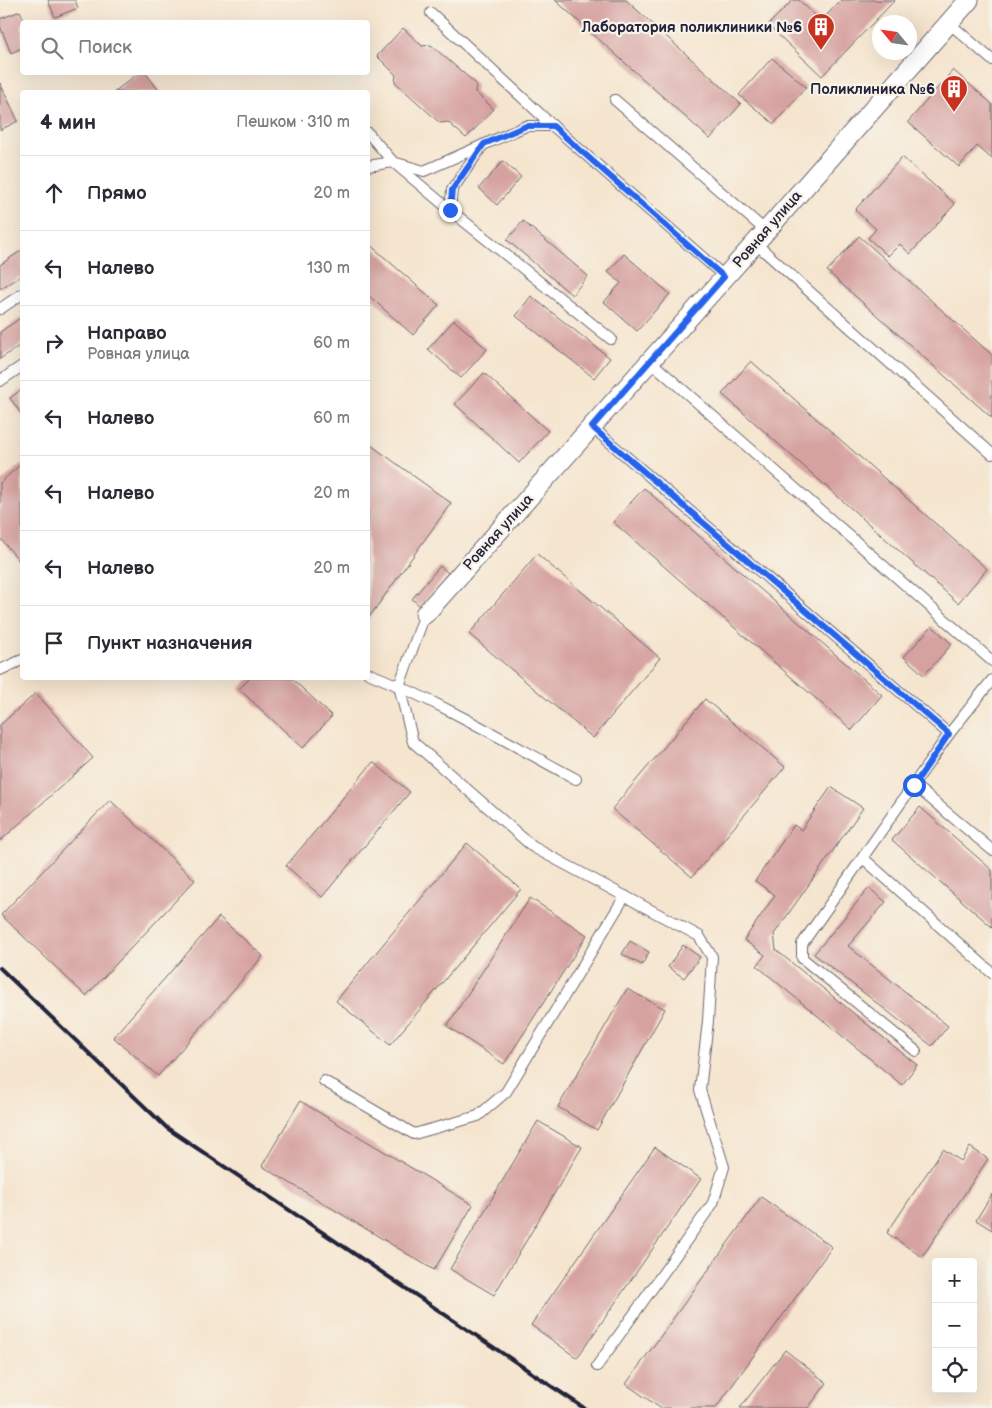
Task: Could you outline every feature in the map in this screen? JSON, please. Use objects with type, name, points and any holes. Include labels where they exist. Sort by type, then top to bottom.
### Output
[{"type":"street","name":"Ровная улица","points":[[426,614],[969,0]]},
{"type":"lane","points":[[431,14],[553,126],[724,277]]},
{"type":"lane","points":[[949,23],[992,60]]},
{"type":"lane","points":[[615,100],[992,454]]},
{"type":"lane","points":[[370,166],[392,162],[424,171],[526,126],[553,126]]},
{"type":"lane","points":[[370,135],[392,162],[611,339]]},
{"type":"lane","points":[[450,210],[452,190],[484,144]]},
{"type":"lane","points":[[0,309],[20,295]]},
{"type":"lane","points":[[650,361],[992,661]]},
{"type":"lane","points":[[0,381],[20,367]]},
{"type":"lane","points":[[592,427],[949,734]]},
{"type":"lane","points":[[426,614],[399,686],[413,742],[533,847],[699,936],[712,957],[708,1021],[700,1090],[724,1167],[714,1203],[597,1366]]},
{"type":"lane","points":[[0,670],[20,661]]},
{"type":"lane","points":[[370,674],[437,704],[576,779]]},
{"type":"lane","points":[[916,1051],[802,958],[802,944],[949,734],[992,680]]},
{"type":"lane","points":[[914,785],[992,850]]},
{"type":"lane","points":[[863,858],[992,973]]},
{"type":"lane","points":[[324,1081],[414,1134],[478,1116],[506,1092],[625,896]]},
{"type":"building","points":[[48,0],[75,0],[78,8],[55,17]]},
{"type":"building","points":[[555,0],[626,0],[741,104],[710,139]]},
{"type":"building","name":"Лаборатория поликлиники №6","points":[[793,0],[799,0],[821,21],[841,0],[895,0],[881,15],[872,15],[872,24],[822,76],[768,25]]},
{"type":"building","points":[[20,11],[24,20],[20,20],[20,49],[11,53],[0,26],[0,19]]},
{"type":"building","points":[[403,28],[422,46],[431,45],[476,84],[475,92],[494,109],[466,138],[448,122],[440,123],[395,82],[396,75],[377,56]]},
{"type":"building","points":[[772,58],[806,87],[774,124],[739,95]]},
{"type":"building","name":"Поликлиника №6","points":[[953,70],[992,104],[992,159],[977,146],[959,167],[908,122]]},
{"type":"building","points":[[136,75],[147,75],[158,90],[117,90]]},
{"type":"building","points":[[0,83],[18,121],[0,130]]},
{"type":"building","points":[[902,157],[955,204],[910,254],[900,244],[888,256],[868,238],[876,229],[855,210]]},
{"type":"building","points":[[503,161],[521,177],[497,205],[479,188]]},
{"type":"building","points":[[523,221],[588,276],[572,295],[507,240]]},
{"type":"building","points":[[859,236],[992,355],[992,418],[827,271]]},
{"type":"building","points":[[370,245],[439,305],[413,335],[370,297]]},
{"type":"building","points":[[20,251],[20,276],[0,289],[0,265]]},
{"type":"building","points":[[624,254],[670,294],[637,331],[604,302],[621,283],[608,272]]},
{"type":"building","points":[[531,296],[610,358],[594,378],[516,316]]},
{"type":"building","points":[[20,318],[20,345],[0,359],[0,332]]},
{"type":"building","points":[[454,320],[487,349],[461,378],[428,349]]},
{"type":"building","points":[[751,361],[987,569],[958,603],[722,394]]},
{"type":"building","points":[[484,373],[548,431],[519,463],[455,404]]},
{"type":"building","points":[[20,390],[20,412],[10,398]]},
{"type":"building","points":[[370,444],[451,503],[370,616]]},
{"type":"building","points":[[20,465],[20,562],[0,538],[0,483]]},
{"type":"building","points":[[644,488],[882,695],[852,730],[613,522]]},
{"type":"building","points":[[537,554],[660,658],[593,738],[469,634]]},
{"type":"building","points":[[440,566],[448,573],[420,606],[412,599]]},
{"type":"building","points":[[932,626],[952,644],[924,675],[904,657]]},
{"type":"building","points":[[248,680],[293,680],[332,716],[303,748],[239,689]]},
{"type":"building","points":[[36,693],[93,758],[0,841],[0,725]]},
{"type":"building","points":[[705,699],[785,767],[692,877],[612,809]]},
{"type":"building","points":[[373,762],[410,792],[322,897],[286,866]]},
{"type":"building","points":[[831,787],[863,808],[774,934],[776,950],[917,1065],[902,1085],[757,966],[765,955],[744,940],[775,895],[755,881],[794,825],[801,830]]},
{"type":"building","points":[[110,800],[195,880],[86,996],[1,915]]},
{"type":"building","points":[[920,807],[992,870],[992,927],[892,840]]},
{"type":"building","points":[[467,843],[521,889],[390,1045],[336,1001]]},
{"type":"building","points":[[869,888],[886,902],[848,946],[948,1026],[932,1046],[814,954]]},
{"type":"building","points":[[530,898],[587,935],[504,1064],[447,1026]]},
{"type":"building","points":[[219,917],[263,956],[158,1076],[113,1037]]},
{"type":"building","points":[[630,941],[649,952],[642,965],[622,954]]},
{"type":"building","points":[[683,945],[700,957],[684,978],[668,967]]},
{"type":"building","points":[[627,989],[665,1009],[597,1130],[558,1107]]},
{"type":"building","points":[[300,1101],[473,1205],[434,1270],[262,1166]]},
{"type":"building","points":[[538,1121],[582,1147],[494,1295],[450,1269]]},
{"type":"building","points":[[655,1147],[701,1179],[577,1358],[531,1325]]},
{"type":"building","points":[[970,1147],[988,1159],[922,1257],[887,1233],[943,1149],[961,1161]]},
{"type":"building","points":[[992,1194],[992,1230],[976,1220]]},
{"type":"building","points":[[761,1197],[832,1247],[716,1408],[660,1408],[626,1384]]},
{"type":"building","points":[[785,1350],[827,1383],[808,1408],[740,1408]]},
{"type":"railway","points":[[0,968],[167,1128],[584,1408]]},
{"type":"place","name":"Лаборатория поликлиники №6","points":[[821,51]]},
{"type":"place","name":"Поликлиника №6","points":[[954,113]]},
{"type":"route","points":[[450,210],[452,190],[484,144],[526,126],[553,126],[724,277],[592,427],[949,734],[914,785]]}]
